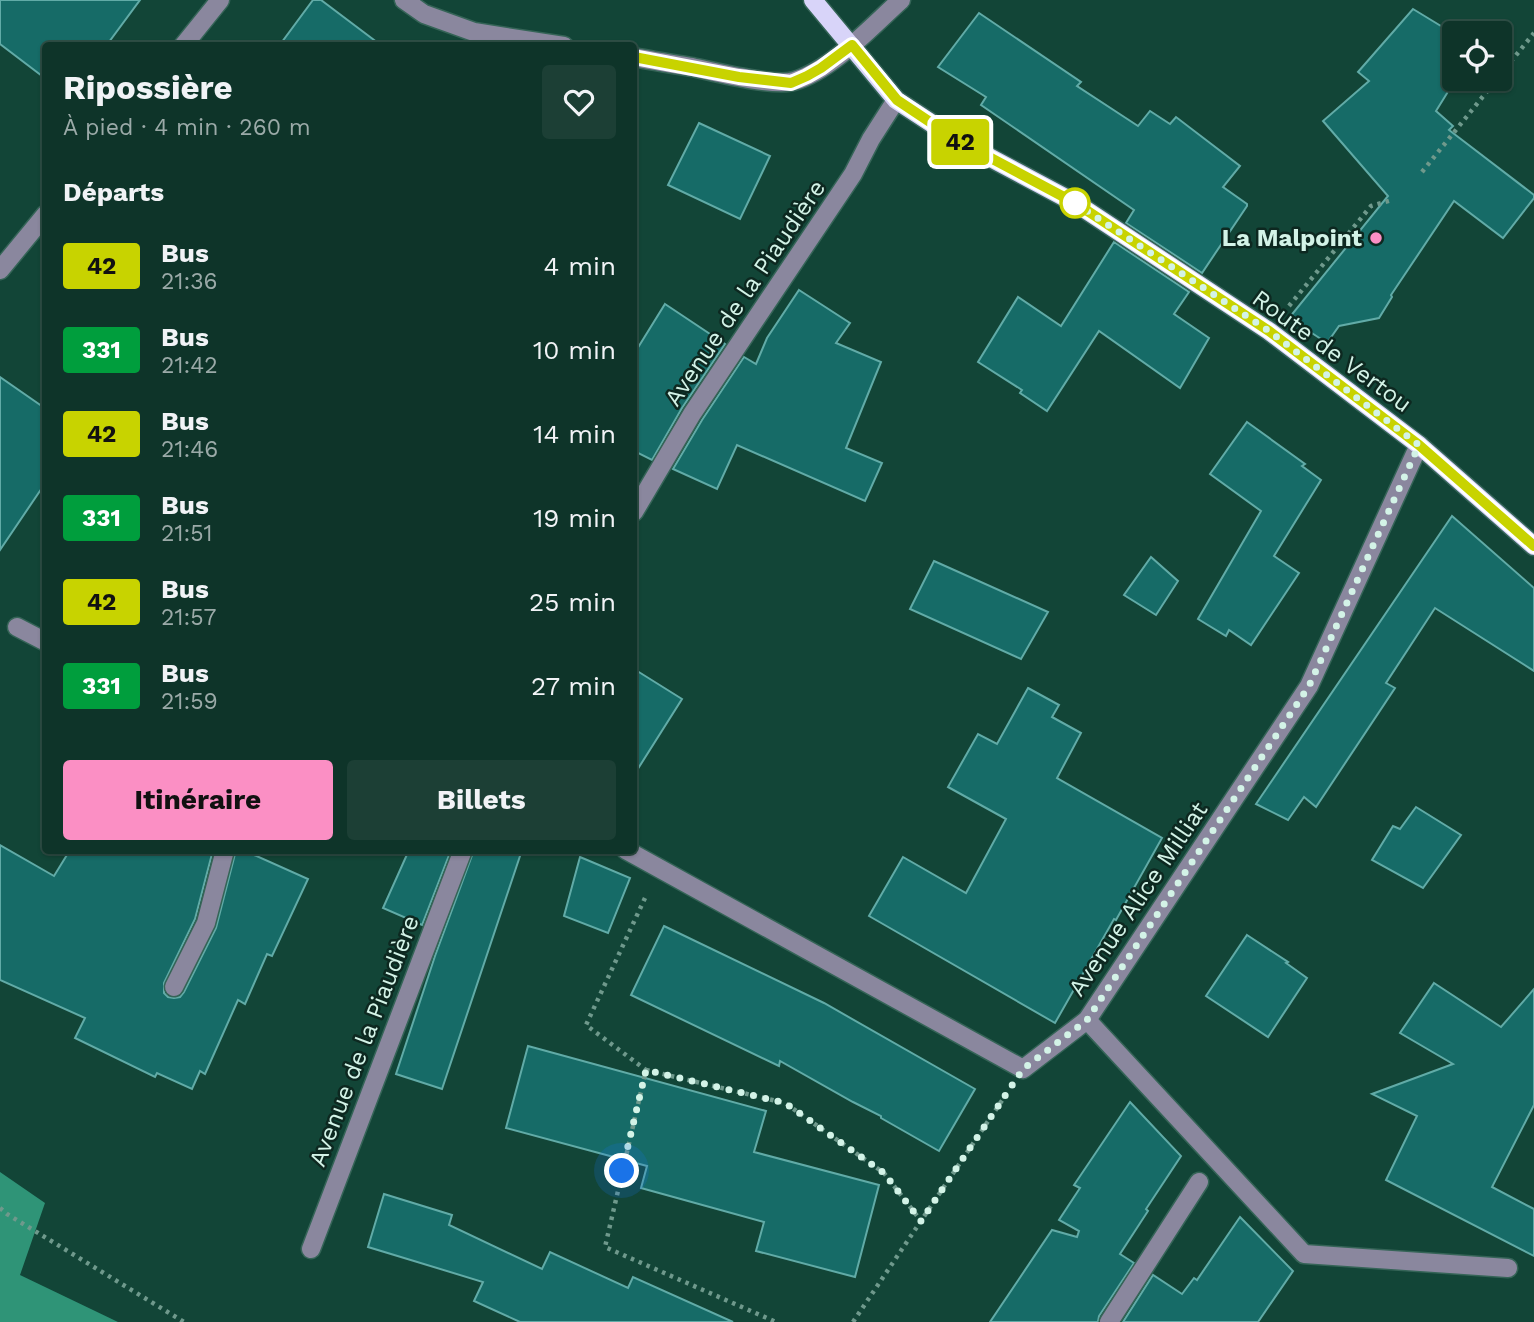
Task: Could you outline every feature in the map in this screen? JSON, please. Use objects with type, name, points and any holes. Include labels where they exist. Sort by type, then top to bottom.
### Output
[{"type":"main road","name":"Route de Vertou","points":[[813,0],[897,100],[957,140],[1077,204],[1269,331],[1419,445],[1534,546]]},
{"type":"street","points":[[186,42],[220,0]]},
{"type":"street","points":[[404,0],[424,14],[474,32],[538,42]]},
{"type":"street","points":[[637,58],[739,77],[791,83],[821,68],[852,45],[901,0]]},
{"type":"street","name":"Avenue de la Piaudière","points":[[637,507],[692,414],[853,174],[871,139],[897,100]]},
{"type":"street","points":[[0,270],[42,219]]},
{"type":"street","name":"Avenue Alice Milliat","points":[[1023,1069],[1087,1020],[1309,686],[1419,445]]},
{"type":"street","points":[[17,627],[42,640]]},
{"type":"street","points":[[174,987],[206,923],[224,854]]},
{"type":"street","name":"Avenue de la Piaudière","points":[[311,1250],[461,854]]},
{"type":"street","points":[[632,854],[1023,1069]]},
{"type":"street","points":[[1087,1020],[1304,1254],[1508,1268]]},
{"type":"street","points":[[1109,1322],[1199,1182]]},
{"type":"path","points":[[1512,60],[1534,33]]},
{"type":"path","points":[[1422,172],[1487,91]]},
{"type":"path","points":[[1269,331],[1371,206],[1392,200]]},
{"type":"path","points":[[659,869],[586,1025],[646,1070],[785,1103],[884,1173],[921,1221]]},
{"type":"path","points":[[853,1322],[1023,1069]]},
{"type":"path","points":[[646,1070],[605,1247],[776,1322]]},
{"type":"path","points":[[0,1208],[184,1322]]},
{"type":"shaded area","points":[[0,1172],[45,1203],[20,1275],[118,1322],[0,1322]]},
{"type":"building","points":[[0,0],[140,0],[109,42],[42,42],[42,76],[0,44]]},
{"type":"building","points":[[313,0],[321,0],[377,42],[282,42]]},
{"type":"building","points":[[1413,9],[1442,27],[1442,91],[1448,91],[1436,111],[1453,126],[1449,130],[1534,195],[1534,198],[1503,238],[1454,201],[1391,295],[1379,318],[1339,326],[1327,343],[1289,318],[1388,196],[1323,121],[1369,81],[1358,72]]},
{"type":"building","points":[[979,13],[1081,82],[1077,86],[1138,126],[1150,111],[1170,124],[1176,117],[1240,166],[1223,187],[1247,206],[1202,273],[1126,223],[1134,210],[981,105],[986,97],[938,67]]},
{"type":"building","points":[[699,123],[770,156],[740,219],[668,185]]},
{"type":"building","points":[[1114,242],[1189,292],[1174,314],[1209,338],[1180,388],[1099,331],[1047,411],[1020,393],[1022,390],[978,362],[1018,297],[1061,326]]},
{"type":"building","points":[[799,290],[850,323],[836,343],[881,362],[846,448],[882,463],[865,501],[737,445],[717,489],[673,469],[744,357],[756,364],[767,338]]},
{"type":"building","points":[[665,304],[725,344],[682,408],[652,460],[637,452],[637,349]]},
{"type":"building","points":[[0,377],[42,406],[42,488],[0,550]]},
{"type":"building","points":[[1247,422],[1305,464],[1302,466],[1321,480],[1274,556],[1299,573],[1251,645],[1229,630],[1226,636],[1198,619],[1261,511],[1210,474]]},
{"type":"building","points":[[1452,516],[1534,588],[1534,671],[1435,608],[1386,683],[1395,688],[1316,807],[1304,797],[1288,820],[1256,804]]},
{"type":"building","points":[[1151,557],[1178,581],[1156,615],[1124,595]]},
{"type":"building","points":[[934,561],[1048,612],[1021,659],[910,609]]},
{"type":"building","points":[[637,671],[682,699],[637,770]]},
{"type":"building","points":[[1028,688],[1059,705],[1052,717],[1081,733],[1057,778],[1162,838],[1055,1023],[869,916],[903,857],[966,893],[1006,819],[948,787],[978,734],[997,744]]},
{"type":"building","points":[[1416,807],[1461,835],[1423,888],[1372,860],[1393,826],[1400,829]]},
{"type":"building","points":[[0,845],[54,876],[68,854],[212,854],[195,919],[164,983],[164,993],[174,998],[180,997],[184,992],[216,928],[235,854],[252,854],[308,879],[272,956],[267,954],[245,1004],[238,1000],[205,1074],[200,1071],[192,1089],[157,1073],[155,1077],[75,1038],[85,1018],[0,980]]},
{"type":"building","points":[[407,854],[449,854],[422,925],[383,908]]},
{"type":"building","points":[[473,854],[521,854],[442,1089],[396,1074]]},
{"type":"building","points":[[580,857],[630,878],[608,933],[564,916]]},
{"type":"building","points":[[664,926],[824,1003],[975,1089],[939,1151],[780,1061],[779,1066],[631,995]]},
{"type":"building","points":[[1247,935],[1307,978],[1268,1037],[1206,996]]},
{"type":"building","points":[[1434,983],[1501,1027],[1534,989],[1534,1105],[1492,1187],[1534,1209],[1534,1256],[1386,1180],[1417,1116],[1372,1094],[1453,1064],[1400,1033]]},
{"type":"building","points":[[528,1046],[766,1111],[754,1152],[879,1185],[855,1277],[756,1251],[764,1222],[641,1188],[647,1166],[506,1128]]},
{"type":"building","points":[[1130,1102],[1181,1156],[1120,1254],[1134,1263],[1099,1316],[1098,1322],[990,1322],[1052,1230],[1077,1237],[1079,1231],[1059,1220],[1080,1188],[1074,1185]]},
{"type":"building","points":[[384,1194],[452,1215],[449,1225],[542,1269],[550,1252],[628,1288],[633,1277],[733,1322],[520,1322],[474,1301],[483,1282],[368,1247]]},
{"type":"building","points":[[1240,1217],[1293,1271],[1258,1322],[1123,1322],[1153,1275],[1182,1294],[1194,1278],[1197,1280]]},
{"type":"bus line","name":"42","points":[[637,58],[739,77],[791,83],[821,68],[852,45],[897,100],[957,140],[1077,204],[1269,331],[1419,445],[1534,546]]},
{"type":"place","name":"La Malpoint","points":[[1376,238]]},
{"type":"route","points":[[622,1171],[646,1070],[785,1103],[884,1173],[921,1221],[1023,1069],[1087,1020],[1309,686],[1419,445],[1269,331],[1075,203]]}]
